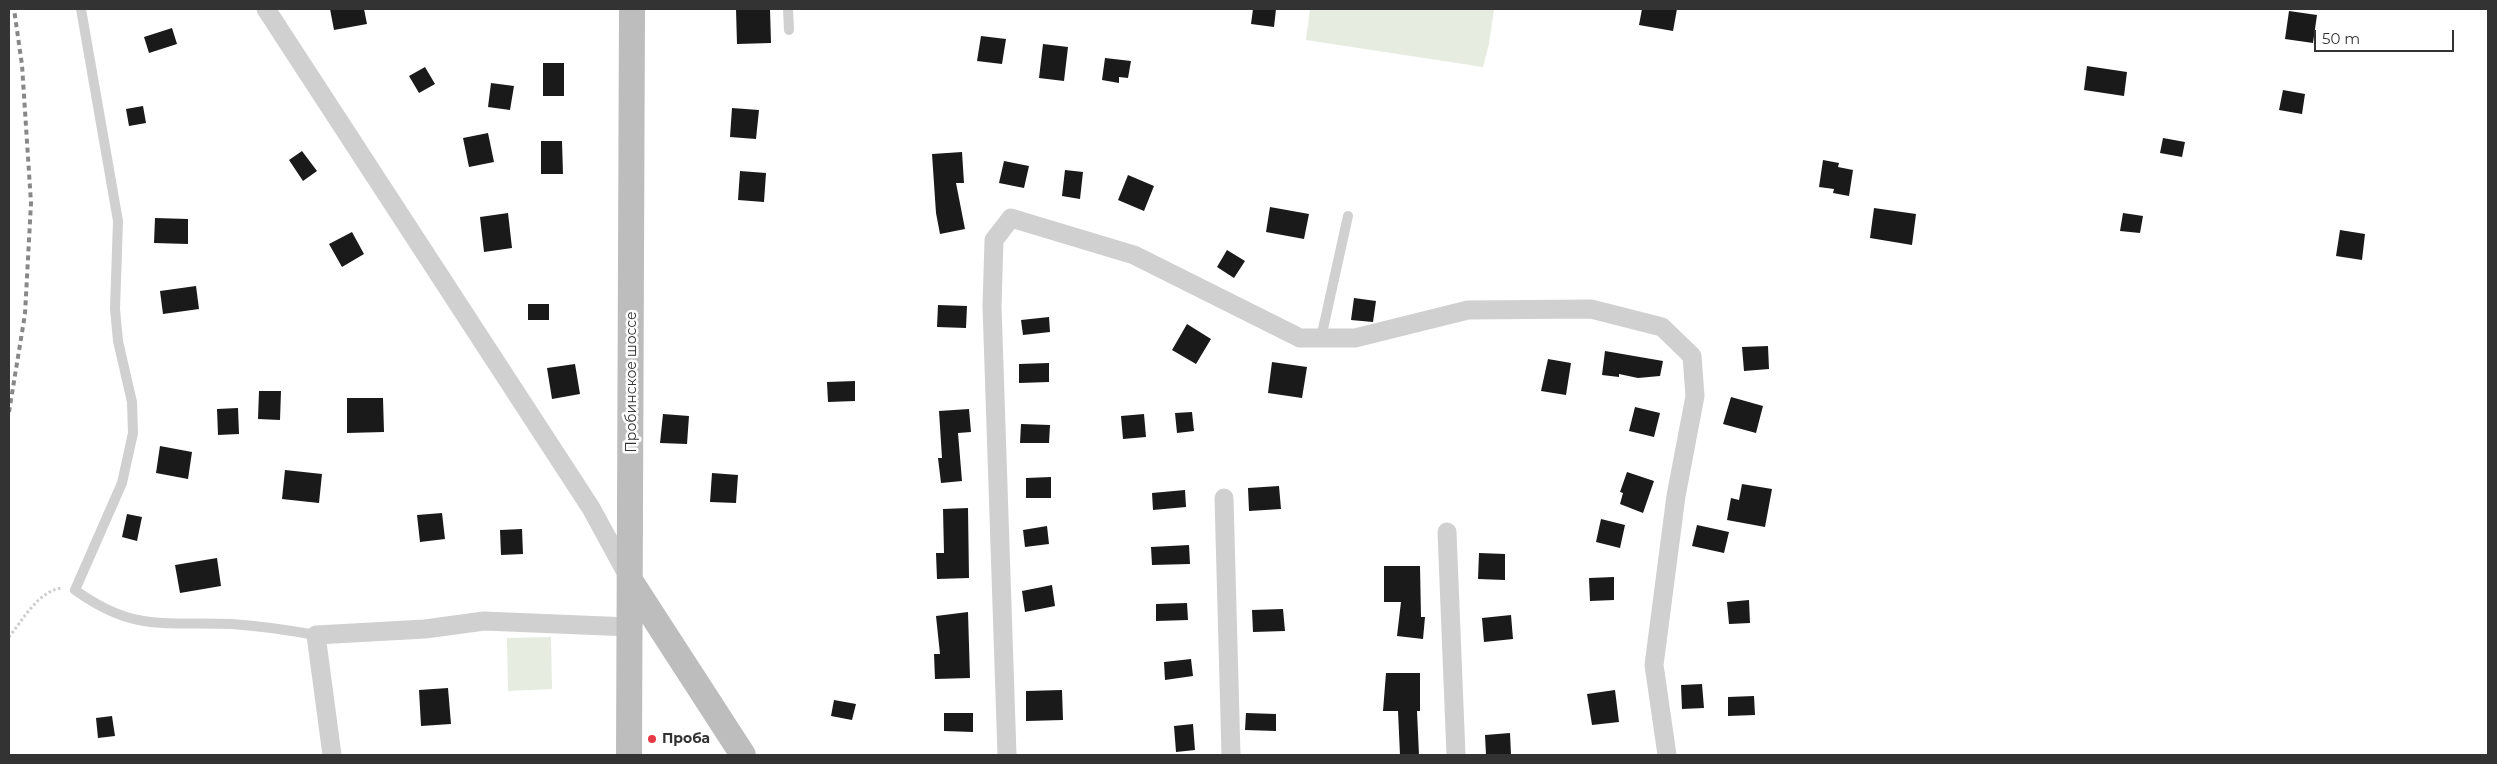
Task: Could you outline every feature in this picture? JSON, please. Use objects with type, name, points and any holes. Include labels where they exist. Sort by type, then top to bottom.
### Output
[{"type":"main road","name":"Пробинское шоссе","points":[[629,755],[632,9]]},
{"type":"main road","points":[[631,582],[743,755]]},
{"type":"street","points":[[266,9],[591,508],[631,582]]},
{"type":"street","points":[[1007,755],[992,306],[994,240],[1011,218],[1134,255],[1300,338],[1355,338],[1468,310],[1591,309],[1662,327],[1692,356],[1695,396],[1676,496],[1654,665],[1667,755]]},
{"type":"street","points":[[1224,498],[1231,755]]},
{"type":"street","points":[[1447,532],[1456,755]]},
{"type":"street","points":[[332,755],[316,635],[425,629],[484,620],[630,627]]},
{"type":"lane","points":[[81,9],[118,220],[115,309],[118,341],[132,402],[133,433],[122,483],[75,590],[113,614],[134,621],[156,624],[232,624],[316,635]]},
{"type":"lane","points":[[788,9],[789,30]]},
{"type":"lane","points":[[1321,338],[1348,216]]},
{"type":"path","points":[[9,637],[34,605],[48,592],[57,589],[75,590]]},
{"type":"shaded area","points":[[1310,9],[1494,9],[1489,44],[1483,67],[1306,40]]},
{"type":"shaded area","points":[[551,637],[552,689],[508,691],[507,638]]},
{"type":"building","points":[[330,9],[364,9],[367,24],[334,30]]},
{"type":"building","points":[[736,9],[770,9],[771,43],[737,44]]},
{"type":"building","points":[[1253,9],[1276,9],[1274,27],[1251,24]]},
{"type":"building","points":[[1642,9],[1677,9],[1673,31],[1639,25]]},
{"type":"building","points":[[2289,11],[2317,15],[2313,43],[2285,39]]},
{"type":"building","points":[[172,28],[177,44],[149,53],[144,37]]},
{"type":"building","points":[[981,36],[1006,39],[1002,64],[977,61]]},
{"type":"building","points":[[1043,44],[1068,47],[1064,81],[1039,78]]},
{"type":"building","points":[[1105,58],[1131,61],[1128,78],[1119,77],[1119,83],[1102,80]]},
{"type":"building","points":[[543,63],[564,63],[564,96],[543,96]]},
{"type":"building","points":[[2087,66],[2127,72],[2124,96],[2084,90]]},
{"type":"building","points":[[425,67],[435,84],[419,93],[409,76]]},
{"type":"building","points":[[491,83],[514,86],[510,110],[488,107]]},
{"type":"building","points":[[2283,90],[2305,94],[2302,114],[2279,110]]},
{"type":"building","points":[[143,106],[146,123],[129,126],[126,109]]},
{"type":"building","points":[[732,108],[759,110],[756,139],[730,137]]},
{"type":"building","points":[[488,133],[494,162],[469,167],[463,138]]},
{"type":"building","points":[[2163,138],[2185,142],[2182,157],[2160,153]]},
{"type":"building","points":[[541,141],[562,141],[563,174],[541,174]]},
{"type":"building","points":[[302,151],[317,171],[303,181],[289,160]]},
{"type":"building","points":[[962,152],[964,183],[956,183],[965,229],[940,234],[936,213],[932,154]]},
{"type":"building","points":[[1823,160],[1839,163],[1838,167],[1853,170],[1849,196],[1833,193],[1834,189],[1819,187]]},
{"type":"building","points":[[1004,161],[1029,166],[1024,188],[999,183]]},
{"type":"building","points":[[1065,170],[1083,172],[1080,199],[1062,196]]},
{"type":"building","points":[[740,171],[766,173],[764,202],[738,200]]},
{"type":"building","points":[[1128,175],[1154,186],[1144,211],[1118,200]]},
{"type":"building","points":[[1270,207],[1309,214],[1304,239],[1266,232]]},
{"type":"building","points":[[1874,208],[1916,214],[1912,245],[1870,238]]},
{"type":"building","points":[[508,213],[512,248],[484,252],[480,217]]},
{"type":"building","points":[[2123,213],[2143,216],[2140,233],[2120,231]]},
{"type":"building","points":[[155,218],[188,219],[188,244],[154,243]]},
{"type":"building","points":[[2340,230],[2365,234],[2362,260],[2336,256]]},
{"type":"building","points":[[352,232],[364,254],[342,267],[329,244]]},
{"type":"building","points":[[1227,250],[1245,261],[1234,278],[1217,267]]},
{"type":"building","points":[[196,286],[199,309],[163,314],[160,291]]},
{"type":"building","points":[[1354,298],[1376,301],[1373,322],[1351,320]]},
{"type":"building","points":[[528,304],[549,304],[549,320],[528,320]]},
{"type":"building","points":[[938,305],[967,306],[966,328],[937,327]]},
{"type":"building","points":[[1049,317],[1050,332],[1023,335],[1021,320]]},
{"type":"building","points":[[1187,324],[1211,339],[1196,364],[1172,350]]},
{"type":"building","points":[[1768,346],[1769,369],[1744,371],[1742,347]]},
{"type":"building","points":[[1605,351],[1663,361],[1660,376],[1638,378],[1619,374],[1619,377],[1602,375]]},
{"type":"building","points":[[1548,359],[1571,363],[1566,395],[1541,391]]},
{"type":"building","points":[[1272,362],[1307,367],[1302,398],[1268,393]]},
{"type":"building","points":[[1049,363],[1049,382],[1019,383],[1019,364]]},
{"type":"building","points":[[575,364],[580,394],[552,399],[547,368]]},
{"type":"building","points":[[855,381],[855,401],[828,402],[827,382]]},
{"type":"building","points":[[259,391],[281,391],[280,420],[258,419]]},
{"type":"building","points":[[1731,397],[1763,406],[1756,433],[1723,424]]},
{"type":"building","points":[[347,398],[383,398],[384,432],[347,433]]},
{"type":"building","points":[[1635,407],[1660,413],[1654,437],[1629,431]]},
{"type":"building","points":[[238,408],[239,434],[218,435],[217,409]]},
{"type":"building","points":[[969,409],[971,432],[958,433],[962,481],[941,483],[938,458],[942,458],[939,411]]},
{"type":"building","points":[[1192,412],[1194,431],[1177,433],[1175,413]]},
{"type":"building","points":[[663,414],[689,416],[687,444],[660,443]]},
{"type":"building","points":[[1144,414],[1146,437],[1123,439],[1121,416]]},
{"type":"building","points":[[1021,424],[1050,425],[1049,443],[1020,443]]},
{"type":"building","points":[[160,446],[192,452],[188,479],[156,473]]},
{"type":"building","points":[[285,470],[322,474],[319,503],[282,499]]},
{"type":"building","points":[[1627,472],[1654,481],[1643,513],[1620,504],[1623,493],[1620,492]]},
{"type":"building","points":[[712,473],[738,475],[736,503],[710,502]]},
{"type":"building","points":[[1051,477],[1051,498],[1026,498],[1026,478]]},
{"type":"building","points":[[1742,484],[1772,489],[1765,527],[1727,520],[1731,498],[1739,500]]},
{"type":"building","points":[[1279,486],[1281,509],[1249,511],[1248,488]]},
{"type":"building","points":[[1185,490],[1186,507],[1153,510],[1152,493]]},
{"type":"building","points":[[968,508],[969,578],[937,579],[936,553],[944,553],[943,509]]},
{"type":"building","points":[[442,513],[445,539],[420,542],[417,515]]},
{"type":"building","points":[[127,514],[142,517],[137,541],[122,537]]},
{"type":"building","points":[[1601,519],[1625,525],[1620,548],[1596,542]]},
{"type":"building","points":[[1697,525],[1729,532],[1724,553],[1692,546]]},
{"type":"building","points":[[1047,526],[1049,544],[1025,547],[1023,530]]},
{"type":"building","points":[[522,529],[523,554],[501,555],[500,530]]},
{"type":"building","points":[[1189,545],[1190,564],[1152,565],[1151,547]]},
{"type":"building","points":[[1479,553],[1505,554],[1505,580],[1478,579]]},
{"type":"building","points":[[217,558],[221,586],[180,593],[175,565]]},
{"type":"building","points":[[1384,566],[1420,566],[1421,617],[1425,617],[1423,639],[1397,636],[1401,602],[1384,602]]},
{"type":"building","points":[[1614,577],[1614,600],[1590,601],[1589,578]]},
{"type":"building","points":[[1052,585],[1055,606],[1025,612],[1022,591]]},
{"type":"building","points":[[1749,600],[1750,623],[1729,624],[1727,602]]},
{"type":"building","points":[[1187,603],[1188,620],[1156,621],[1156,604]]},
{"type":"building","points":[[1283,609],[1285,631],[1253,632],[1252,610]]},
{"type":"building","points":[[968,612],[970,678],[935,679],[934,654],[940,654],[936,616]]},
{"type":"building","points":[[1511,615],[1513,639],[1484,642],[1482,618]]},
{"type":"building","points":[[1191,659],[1193,676],[1165,680],[1164,662]]},
{"type":"building","points":[[1386,673],[1420,673],[1420,711],[1417,711],[1419,755],[1400,755],[1398,711],[1383,711]]},
{"type":"building","points":[[1702,684],[1704,708],[1682,709],[1681,685]]},
{"type":"building","points":[[448,688],[451,724],[421,726],[419,690]]},
{"type":"building","points":[[1062,690],[1063,720],[1026,721],[1026,691]]},
{"type":"building","points":[[1615,690],[1619,722],[1592,725],[1587,694]]},
{"type":"building","points":[[1754,696],[1755,715],[1728,716],[1728,697]]},
{"type":"building","points":[[834,700],[856,704],[852,720],[831,716]]},
{"type":"building","points":[[944,713],[973,713],[973,732],[944,731]]},
{"type":"building","points":[[1246,713],[1276,714],[1276,731],[1245,730]]},
{"type":"building","points":[[112,716],[115,736],[98,738],[96,718]]},
{"type":"building","points":[[1193,724],[1195,750],[1176,752],[1174,726]]},
{"type":"building","points":[[1510,733],[1511,755],[1486,755],[1485,735]]},
{"type":"railway","points":[[9,412],[25,314],[31,203],[22,65],[14,9]]},
{"type":"place","name":"Проба","points":[[652,739]]}]
